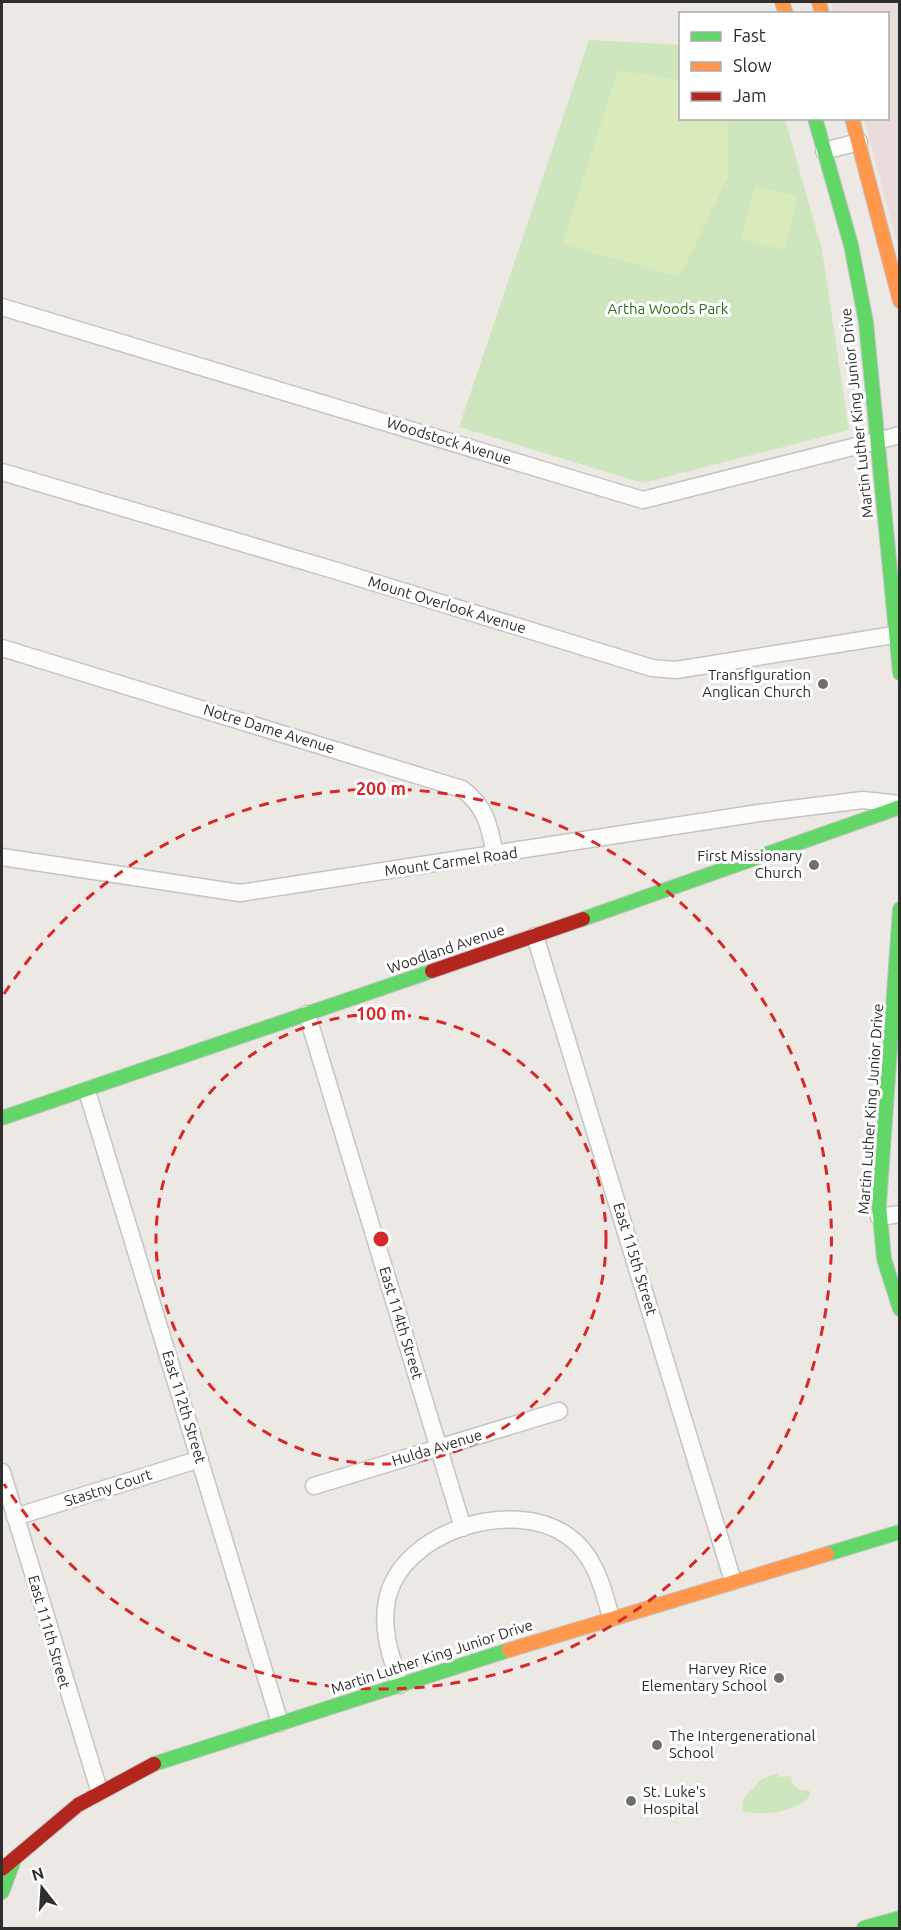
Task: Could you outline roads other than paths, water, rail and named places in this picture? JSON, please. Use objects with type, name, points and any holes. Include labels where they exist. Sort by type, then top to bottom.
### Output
[{"type":"main road","name":"Martin Luther King Junior Drive","points":[[816,120],[858,273],[871,357],[900,674]]},
{"type":"main road","points":[[853,120],[900,301]]},
{"type":"main road","name":"Woodland Avenue","points":[[2,1118],[87,1091],[535,936],[900,806]]},
{"type":"main road","name":"Martin Luther King Junior Drive","points":[[900,909],[897,1007],[879,1217],[884,1259],[900,1310]]},
{"type":"main road","points":[[881,1537],[900,1522]]},
{"type":"main road","name":"Martin Luther King Junior Drive","points":[[2,1869],[49,1826],[99,1790],[172,1757],[612,1618],[900,1532]]},
{"type":"main road","points":[[2,1892],[8,1862]]},
{"type":"main road","points":[[864,1929],[900,1918]]},
{"type":"street","points":[[824,152],[859,142]]},
{"type":"street","name":"Woodstock Avenue","points":[[2,307],[644,500],[900,435]]},
{"type":"street","name":"Mount Overlook Avenue","points":[[2,472],[337,571],[652,668],[676,670],[898,635]]},
{"type":"street","name":"Notre Dame Avenue","points":[[2,648],[462,789],[474,797],[487,817],[495,855]]},
{"type":"street","name":"Mount Carmel Road","points":[[2,857],[240,892],[805,807],[863,800],[900,806]]},
{"type":"street","name":"East 115th Street","points":[[535,936],[733,1581]]},
{"type":"street","name":"East 114th Street","points":[[307,1014],[463,1528]]},
{"type":"street","name":"East 112th Street","points":[[87,1091],[280,1723]]},
{"type":"street","points":[[879,1217],[900,1214]]},
{"type":"street","name":"Hulda Avenue","points":[[314,1486],[559,1411]]},
{"type":"street","name":"Stastny Court","points":[[15,1517],[200,1459]]},
{"type":"street","name":"East 111th Street","points":[[2,1472],[61,1672],[99,1790]]},
{"type":"street","points":[[400,1684],[386,1632],[386,1611],[391,1587],[398,1574],[421,1550],[463,1528],[515,1519],[539,1522],[568,1535],[580,1546],[595,1568],[612,1618]]},
{"type":"place","name":"Transfiguration Anglican Church","points":[[823,684]]},
{"type":"place","name":"First Missionary Church","points":[[814,865]]},
{"type":"place","name":"Harvey Rice Elementary School","points":[[779,1678]]},
{"type":"place","name":"The Intergenerational School","points":[[657,1745]]},
{"type":"place","name":"St. Luke's Hospital","points":[[631,1801]]},
{"type":"park label","name":"Artha Woods Park","points":[[668,309]]}]
